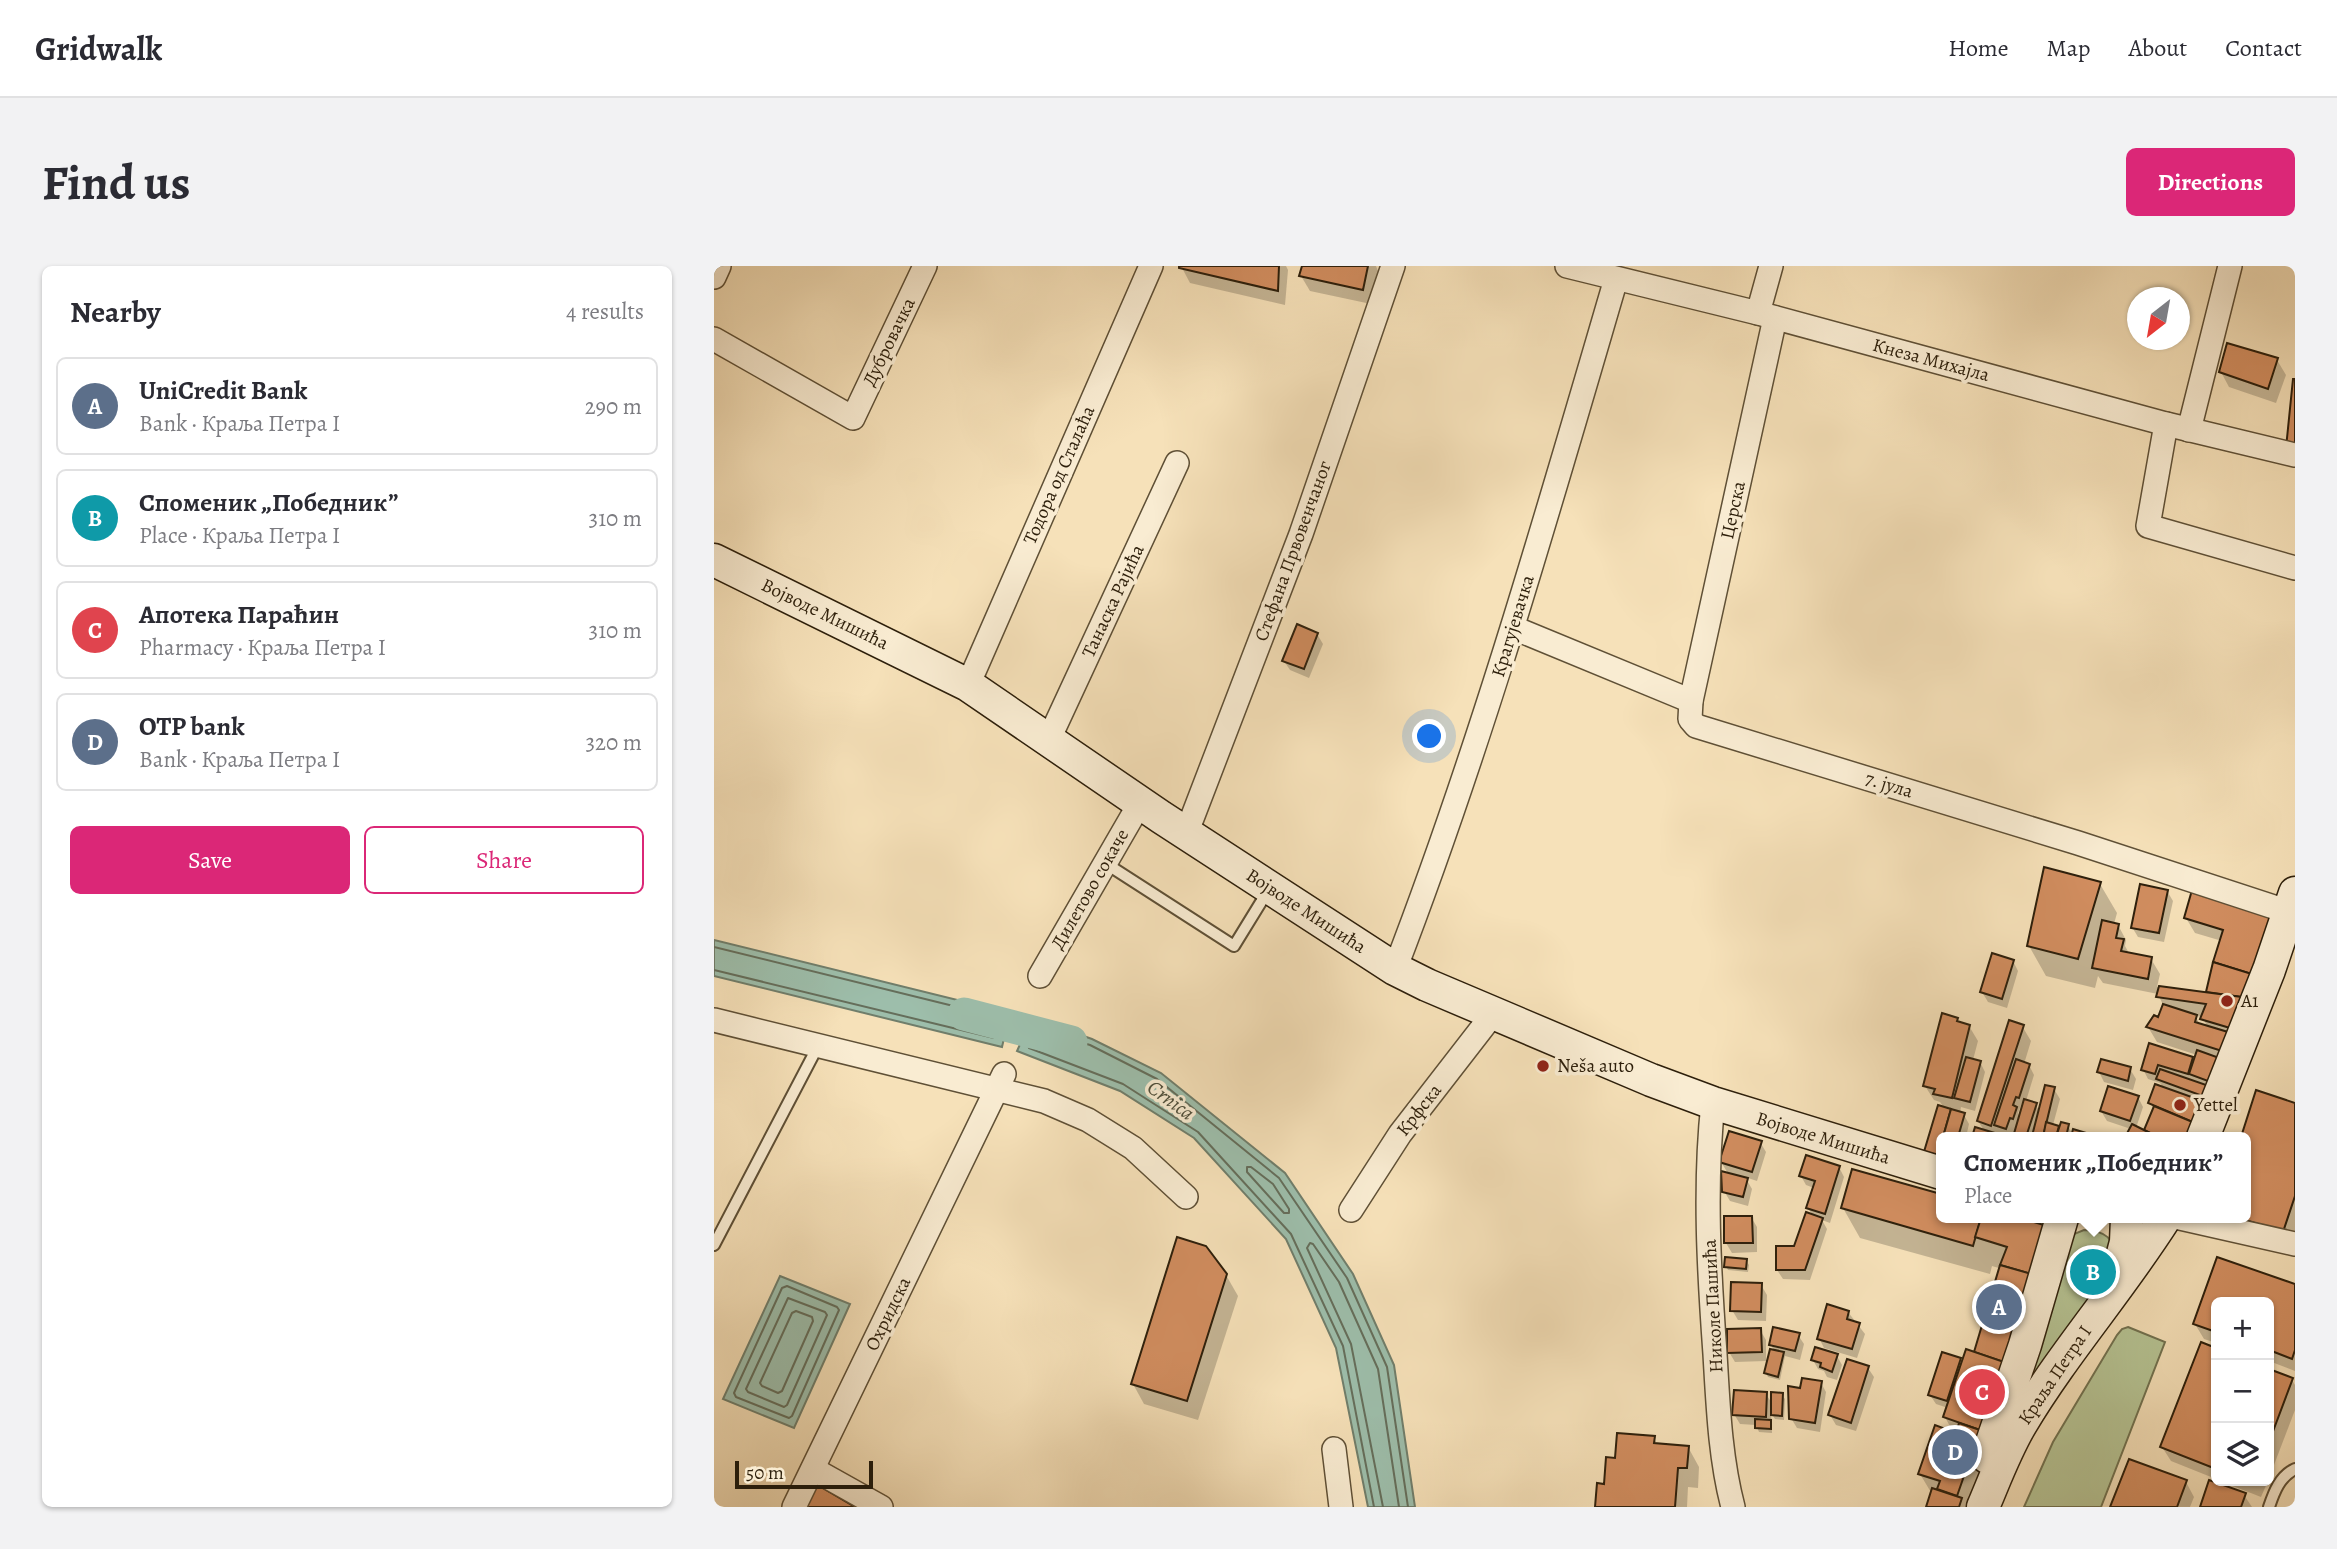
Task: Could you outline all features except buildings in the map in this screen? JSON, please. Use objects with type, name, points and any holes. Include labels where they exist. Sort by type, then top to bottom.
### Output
[{"type":"main road","name":"Војводе Мишића","points":[[714,560],[968,685],[1186,834],[1395,968],[1493,1014],[1651,1080],[1713,1103],[1936,1171]]},
{"type":"main road","points":[[2205,1132],[2293,906]]},
{"type":"main road","name":"Краља Петра I","points":[[1977,1507],[1981,1475],[2025,1345],[2061,1223]]},
{"type":"main road","points":[[2113,1291],[2126,1242],[2127,1223]]},
{"type":"main road","name":"Краља Петра I","points":[[1983,1507],[2019,1426],[2162,1223]]},
{"type":"street","points":[[714,277],[719,266]]},
{"type":"street","name":"Дубровачка","points":[[714,339],[853,418],[925,266]]},
{"type":"street","name":"Тодора од Сталаћа","points":[[968,685],[1151,266]]},
{"type":"street","name":"Стефана Првовенчаног","points":[[1186,834],[1301,534],[1393,266]]},
{"type":"street","name":"Церска","points":[[1691,701],[1767,316],[1771,266]]},
{"type":"street","points":[[2189,430],[2230,266]]},
{"type":"street","name":"Кнеза Михајла","points":[[1581,268],[2166,424],[2295,455]]},
{"type":"street","name":"Крагујевачка","points":[[1395,968],[1453,815],[1514,628],[1616,279]]},
{"type":"street","points":[[2166,424],[2148,526],[2295,568]]},
{"type":"street","name":"Танаска Рајића","points":[[1049,739],[1177,463]]},
{"type":"street","points":[[1514,628],[1691,701]]},
{"type":"street","name":"7. јула","points":[[1691,701],[1690,719],[1696,726],[2293,906]]},
{"type":"street","name":"Дилетово сокаче","points":[[1040,976],[1140,803]]},
{"type":"street","name":"Крфска","points":[[1351,1210],[1400,1135],[1493,1014]]},
{"type":"street","points":[[714,1020],[818,1046],[1000,1082],[1088,1120],[1133,1147],[1186,1196]]},
{"type":"street","name":"Охридска","points":[[794,1507],[1000,1082]]},
{"type":"street","name":"Николе Пашића","points":[[1713,1103],[1708,1164],[1712,1321],[1720,1427],[1733,1507]]},
{"type":"street","points":[[2202,1223],[2295,1244]]},
{"type":"street","points":[[1334,1449],[1341,1507]]},
{"type":"street","points":[[813,1469],[881,1507]]},
{"type":"lane","points":[[1105,863],[1234,947],[1270,887]]},
{"type":"lane","points":[[714,1245],[818,1046]]},
{"type":"lane","points":[[2269,1507],[2275,1489],[2287,1472],[2295,1469]]},
{"type":"shaded area","points":[[2084,1230],[2108,1237],[2117,1260],[2013,1421],[2067,1242],[2074,1234]]},
{"type":"shaded area","points":[[2128,1327],[2165,1342],[2101,1507],[2024,1507],[2053,1442],[2117,1335]]},
{"type":"water","points":[[714,940],[1010,1013],[1002,1047],[714,976]]},
{"type":"water","points":[[1032,1018],[1092,1039],[1161,1073],[1285,1173],[1353,1274],[1394,1365],[1415,1507],[1368,1507],[1336,1348],[1286,1239],[1194,1138],[1120,1091],[1017,1051]]},
{"type":"water","points":[[780,1276],[850,1304],[794,1428],[723,1399]]},
{"type":"waterway","name":"Crnica","points":[[964,1014],[1071,1042]]},
{"type":"place","name":"A1","points":[[2227,1001]]},
{"type":"place","name":"Neša auto","points":[[1543,1066]]},
{"type":"place","name":"Yettel","points":[[2180,1105]]},
{"type":"place","name":"Споменик „Победник”","points":[[2093,1272]]},
{"type":"place","name":"UniCredit Bank","points":[[1999,1307]]},
{"type":"place","name":"Апотека Параћин","points":[[1982,1392]]},
{"type":"place","name":"OTP bank","points":[[1955,1452]]}]
